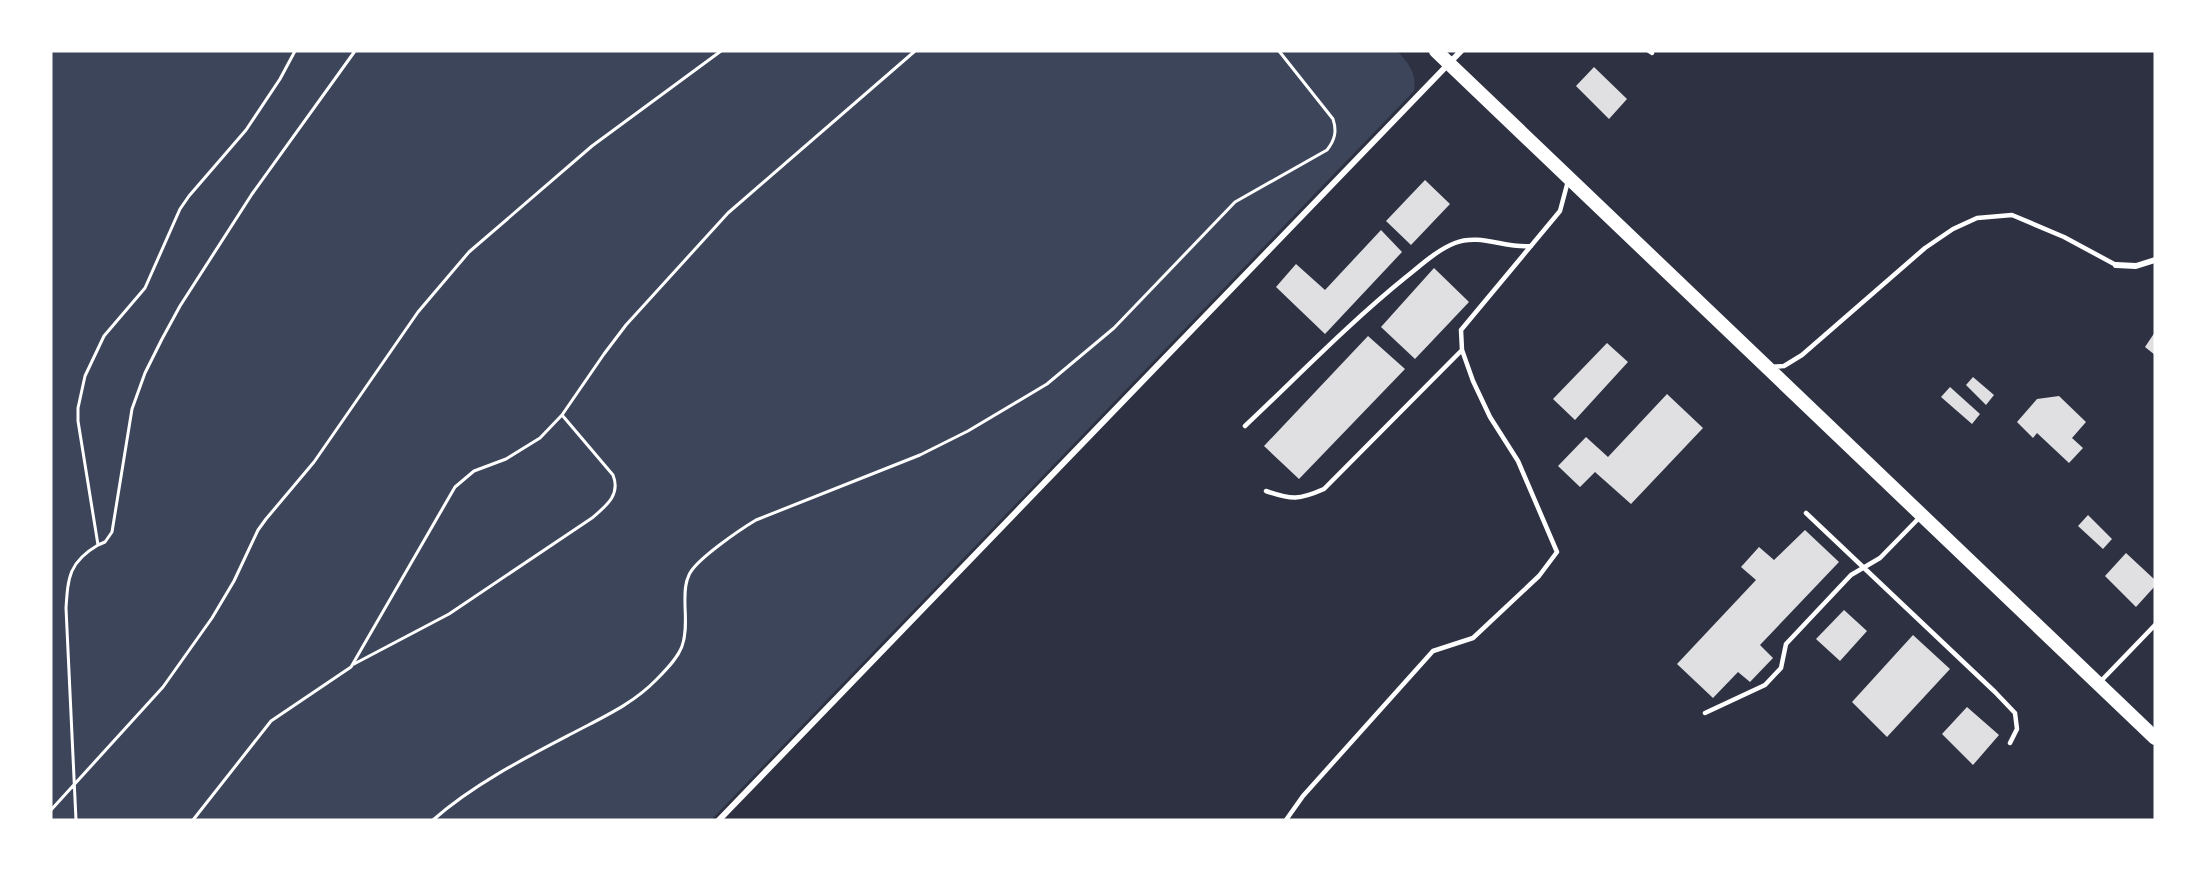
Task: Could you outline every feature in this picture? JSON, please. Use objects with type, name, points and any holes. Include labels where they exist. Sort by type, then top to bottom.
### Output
[{"type":"main road","points":[[1436,51],[2155,738]]},
{"type":"street","points":[[719,820],[1461,51]]},
{"type":"street","points":[[2115,265],[2136,266],[2155,260]]},
{"type":"lane","points":[[1286,820],[1303,796],[1434,651],[1473,638],[1539,576],[1557,552],[1518,461],[1490,417],[1462,350],[1461,330],[1560,211],[1569,178]]},
{"type":"lane","points":[[1767,367],[1784,366],[1802,355],[1925,248],[1953,229],[1977,218],[2012,215],[2064,237],[2115,265]]},
{"type":"lane","points":[[1245,426],[1381,298],[1432,256],[1455,243],[1476,239],[1519,247],[1532,246]]},
{"type":"lane","points":[[1266,491],[1288,499],[1303,498],[1324,489],[1462,350]]},
{"type":"lane","points":[[1806,513],[2015,713],[2017,729],[2010,743]]},
{"type":"lane","points":[[1705,713],[1764,685],[1781,669],[1786,644],[1851,575],[1880,558],[1922,515]]},
{"type":"lane","points":[[2098,684],[2155,625]]},
{"type":"path","points":[[98,545],[78,422],[78,408],[85,376],[104,336],[146,288],[180,209],[253,120],[295,51]]},
{"type":"path","points":[[76,820],[66,608],[67,581],[73,567],[86,552],[105,542],[111,532],[132,409],[145,373],[162,339],[180,306],[252,194],[355,51]]},
{"type":"path","points":[[51,810],[163,687],[218,608],[262,524],[314,462],[402,332],[455,268],[484,237],[592,146],[721,51]]},
{"type":"path","points":[[352,664],[454,487],[474,471],[506,459],[540,438],[562,415],[626,325],[728,213],[915,51]]},
{"type":"path","points":[[433,820],[476,788],[619,709],[644,692],[677,657],[685,641],[685,587],[690,571],[741,529],[756,520],[920,455],[968,431],[1047,384],[1114,328],[1235,202],[1327,150],[1335,135],[1336,127],[1333,119],[1280,51]]},
{"type":"path","points":[[193,820],[271,721],[352,664],[449,614],[592,518],[611,501],[617,485],[614,475],[562,415]]},
{"type":"shaded area","points":[[51,51],[1397,51],[1411,69],[1415,85],[1414,91],[711,820],[51,820]]},
{"type":"building","points":[[1594,67],[1627,99],[1609,119],[1576,86]]},
{"type":"building","points":[[1425,180],[1450,204],[1411,245],[1386,221]]},
{"type":"building","points":[[1381,230],[1402,252],[1325,334],[1276,287],[1296,264],[1325,290]]},
{"type":"building","points":[[1434,268],[1469,302],[1415,359],[1381,327]]},
{"type":"building","points":[[2155,332],[2155,355],[2145,347]]},
{"type":"building","points":[[1368,336],[1405,369],[1299,479],[1264,446]]},
{"type":"building","points":[[1607,343],[1628,362],[1575,420],[1553,399]]},
{"type":"building","points":[[1973,377],[1994,395],[1986,405],[1966,385]]},
{"type":"building","points":[[1950,387],[1980,414],[1972,424],[1941,397]]},
{"type":"building","points":[[1667,394],[1703,428],[1631,504],[1595,472],[1580,487],[1558,466],[1586,437],[1608,457]]},
{"type":"building","points":[[2059,396],[2086,422],[2072,438],[2083,448],[2069,463],[2037,433],[2033,438],[2017,422],[2037,399]]},
{"type":"building","points":[[2088,515],[2112,539],[2103,549],[2078,526]]},
{"type":"building","points":[[1805,530],[1839,562],[1760,645],[1773,658],[1750,682],[1738,672],[1713,698],[1677,664],[1756,580],[1741,567],[1759,547],[1774,560]]},
{"type":"building","points":[[2126,553],[2155,580],[2155,586],[2136,607],[2105,576]]},
{"type":"building","points":[[1844,610],[1867,631],[1840,661],[1816,639]]},
{"type":"building","points":[[1913,635],[1950,669],[1887,737],[1852,702]]},
{"type":"building","points":[[1967,707],[1999,735],[1973,765],[1942,734]]}]
